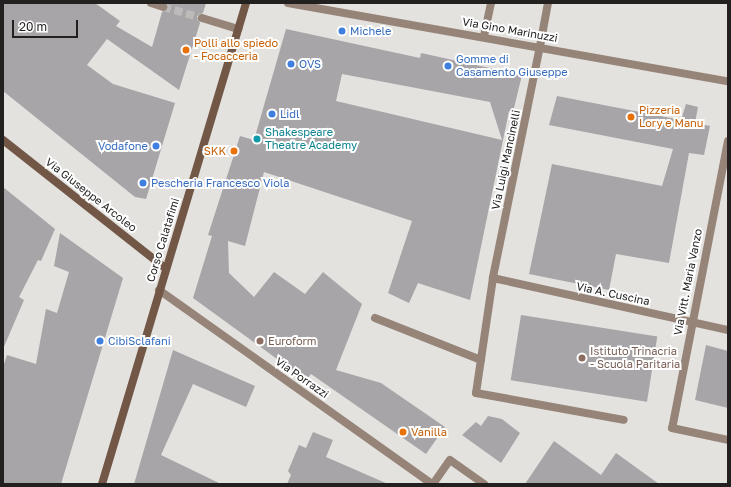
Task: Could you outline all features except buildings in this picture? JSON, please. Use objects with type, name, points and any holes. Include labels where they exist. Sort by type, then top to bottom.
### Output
[{"type":"main road","name":"Corso Calatafimi","points":[[102,484],[246,3]]},
{"type":"main road","name":"Via Giuseppe Arcoleo","points":[[3,140],[166,268]]},
{"type":"street","points":[[151,3],[163,6]]},
{"type":"street","name":"Via Gino Marinuzzi","points":[[288,3],[484,36],[728,80]]},
{"type":"street","points":[[484,36],[491,3]]},
{"type":"street","name":"Via Luigi Mancinelli","points":[[548,3],[493,278],[476,393],[624,420]]},
{"type":"street","points":[[202,18],[238,29]]},
{"type":"street","name":"Via Vitt. Maria Vanzo","points":[[728,141],[691,321],[672,428],[728,440]]},
{"type":"street","name":"Via A. Cuscina","points":[[493,278],[728,330]]},
{"type":"street","name":"Via Porrazzi","points":[[159,290],[432,484],[450,460],[484,484]]},
{"type":"street","points":[[376,318],[481,360]]},
{"type":"tunnel","points":[[163,7],[202,18]]},
{"type":"place","name":"Michele","points":[[342,31]]},
{"type":"place","name":"Polli allo spiedo - Focacceria","points":[[186,50]]},
{"type":"place","name":"OVS","points":[[291,64]]},
{"type":"place","name":"Gomme di Casamento Giuseppe","points":[[448,66]]},
{"type":"place","name":"Lidl","points":[[272,114]]},
{"type":"place","name":"Pizzeria Lory e Manu","points":[[631,117]]},
{"type":"place","name":"Shakespeare Theatre Academy","points":[[257,139]]},
{"type":"place","name":"Vodafone","points":[[156,146]]},
{"type":"place","name":"SKK","points":[[234,151]]},
{"type":"place","name":"Pescheria Francesco Viola","points":[[143,183]]},
{"type":"place","name":"CibiSclafani","points":[[100,341]]},
{"type":"place","name":"Euroform","points":[[260,341]]},
{"type":"place","name":"Istituto Trinacria - Scuola Paritaria","points":[[582,358]]},
{"type":"place","name":"Vanilla","points":[[403,432]]}]
